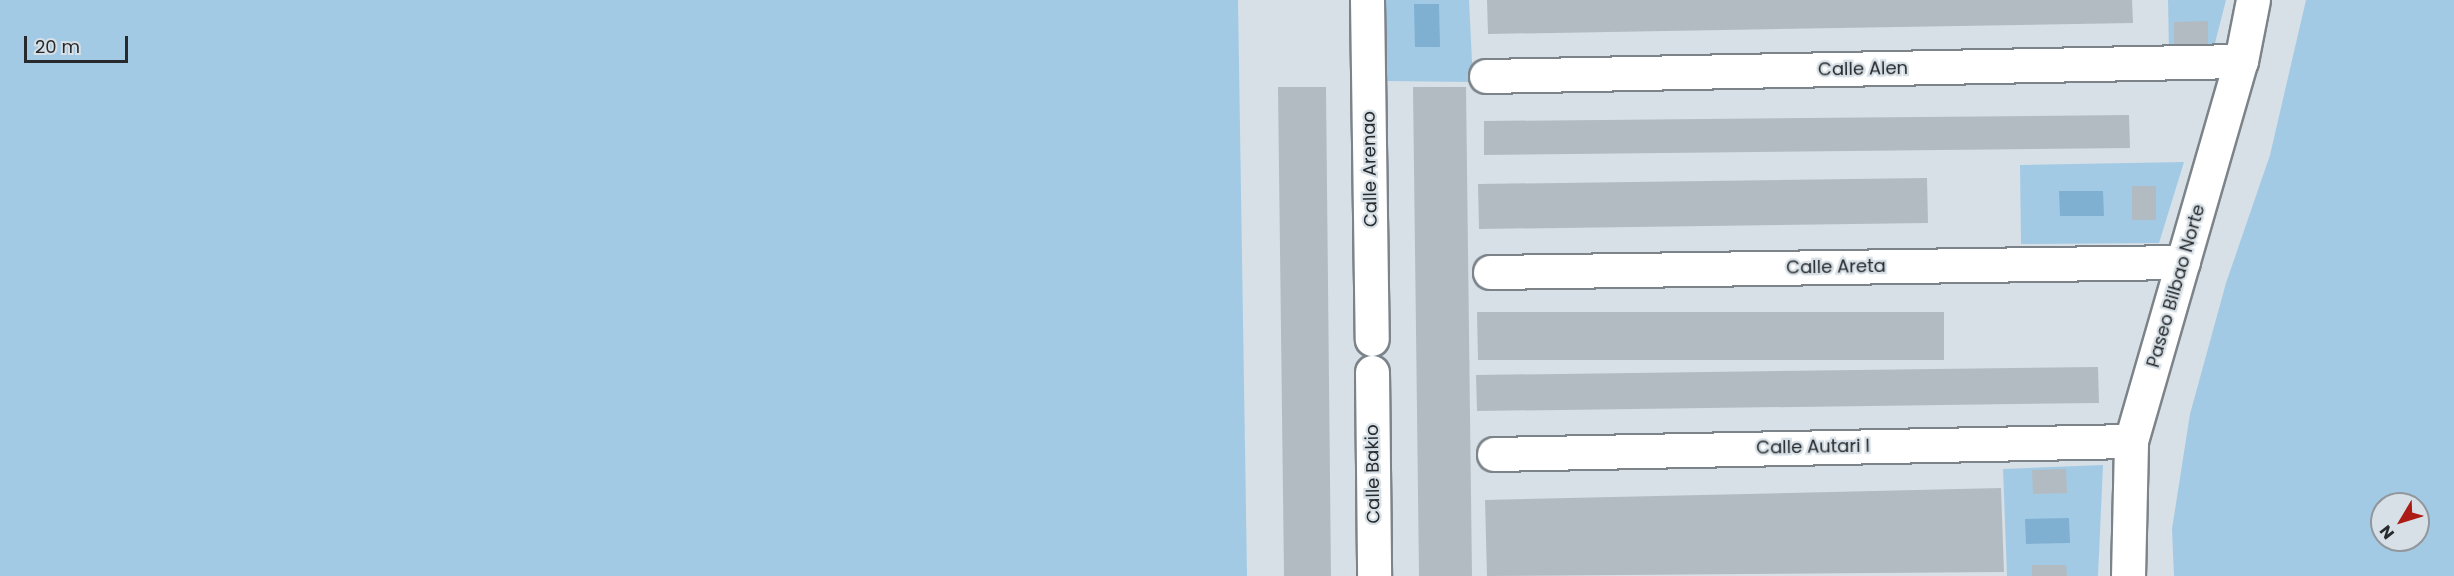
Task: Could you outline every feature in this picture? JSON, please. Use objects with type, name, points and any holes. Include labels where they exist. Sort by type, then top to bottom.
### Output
[{"type":"street","name":"Calle Arenao","points":[[1367,0],[1372,339]]},
{"type":"street","name":"Paseo Bilbao Norte","points":[[2128,576],[2131,441],[2241,61],[2253,0]]},
{"type":"street","name":"Calle Alen","points":[[1486,76],[2241,61]]},
{"type":"street","name":"Calle Areta","points":[[1490,272],[2183,262]]},
{"type":"street","name":"Calle Bakio","points":[[1372,372],[1374,576]]},
{"type":"street","name":"Calle Autari I","points":[[1494,454],[2131,441]]},
{"type":"shaded area","points":[[0,0],[1238,0],[1247,576],[0,576]]},
{"type":"shaded area","points":[[1384,0],[1469,0],[1473,82],[1386,81]]},
{"type":"shaded area","points":[[2168,0],[2226,0],[2213,51],[2169,51]]},
{"type":"shaded area","points":[[2306,0],[2454,0],[2454,576],[2174,576],[2172,529],[2190,414],[2226,283],[2270,155]]},
{"type":"shaded area","points":[[1414,4],[1439,4],[1440,47],[1415,47]]},
{"type":"shaded area","points":[[2184,162],[2159,243],[2021,244],[2020,165]]},
{"type":"shaded area","points":[[2059,191],[2103,191],[2104,216],[2060,216]]},
{"type":"shaded area","points":[[2103,465],[2098,576],[2007,576],[2003,469]]},
{"type":"shaded area","points":[[2069,518],[2070,543],[2026,544],[2025,519]]},
{"type":"building","points":[[1487,0],[2132,0],[2133,23],[1488,34]]},
{"type":"building","points":[[2208,21],[2208,45],[2174,46],[2174,22]]},
{"type":"building","points":[[1278,87],[1326,87],[1331,576],[1284,576]]},
{"type":"building","points":[[1413,87],[1466,87],[1472,576],[1419,576]]},
{"type":"building","points":[[2129,115],[2130,148],[1484,155],[1484,121]]},
{"type":"building","points":[[1927,178],[1928,223],[1479,229],[1478,184]]},
{"type":"building","points":[[2132,186],[2156,186],[2156,220],[2132,220]]},
{"type":"building","points":[[1477,312],[1944,312],[1944,360],[1478,360]]},
{"type":"building","points":[[2098,367],[2099,403],[1477,411],[1476,375]]},
{"type":"building","points":[[2066,469],[2067,493],[2033,494],[2032,470]]},
{"type":"building","points":[[2001,488],[2004,572],[1487,576],[1485,500]]},
{"type":"building","points":[[2032,565],[2066,565],[2067,576],[2032,576]]}]
